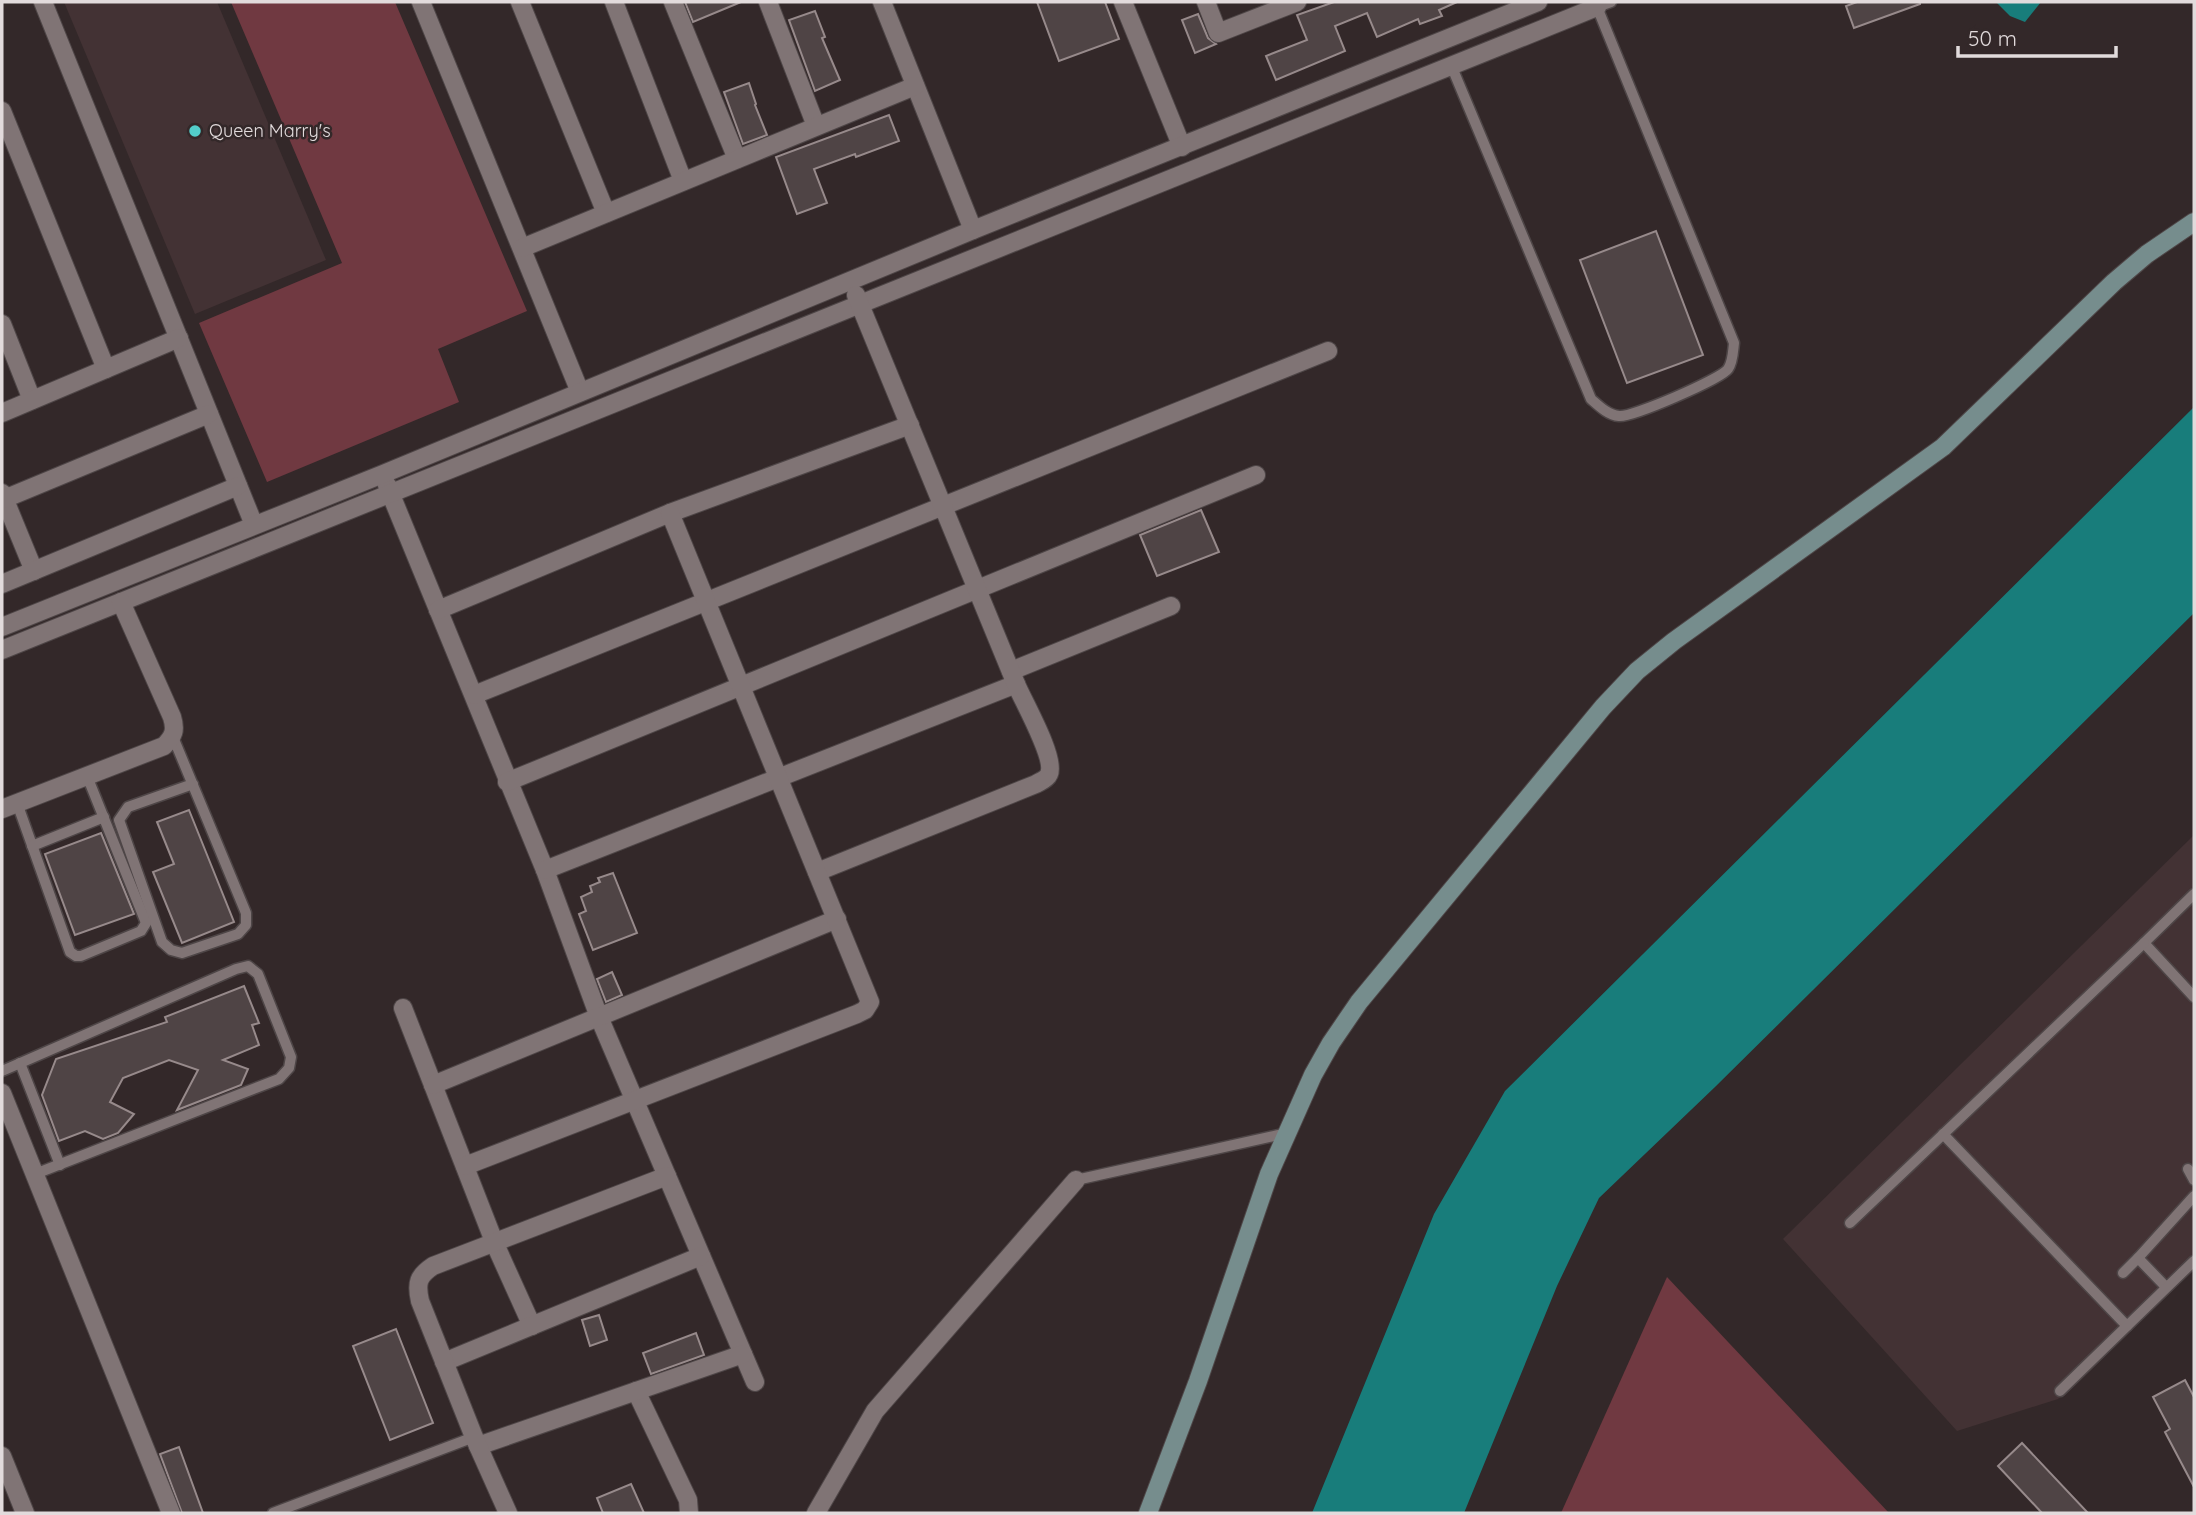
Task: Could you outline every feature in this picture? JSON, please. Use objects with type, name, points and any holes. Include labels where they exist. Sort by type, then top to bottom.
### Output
[{"type":"street","points":[[43,2],[254,524]]},
{"type":"street","points":[[421,2],[580,392]]},
{"type":"street","points":[[520,2],[606,213]]},
{"type":"street","points":[[614,2],[683,181]]},
{"type":"street","points":[[673,2],[737,159]]},
{"type":"street","points":[[768,2],[816,126]]},
{"type":"street","points":[[882,2],[973,230]]},
{"type":"street","points":[[1122,2],[1182,147]]},
{"type":"street","points":[[1206,2],[1218,33],[1297,2]]},
{"type":"street","points":[[2,627],[1538,2]]},
{"type":"street","points":[[2,650],[1451,65],[1572,9],[1601,4]]},
{"type":"street","points":[[522,248],[915,86]]},
{"type":"street","points":[[2,111],[106,369]]},
{"type":"street","points":[[1148,1513],[1198,1381],[1269,1174],[1313,1075],[1359,1002],[1603,707],[1637,671],[1674,641],[1943,447],[2114,282],[2147,254],[2194,222]]},
{"type":"street","points":[[817,872],[1036,785],[1050,772],[1050,762],[850,282]]},
{"type":"street","points":[[2,324],[32,400]]},
{"type":"street","points":[[2,413],[179,338]]},
{"type":"street","points":[[474,695],[1328,351]]},
{"type":"street","points":[[34,570],[3,496],[209,414]]},
{"type":"street","points":[[438,610],[670,513],[910,425]]},
{"type":"street","points":[[383,474],[545,870],[599,1017],[754,1382]]},
{"type":"street","points":[[507,782],[1256,475]]},
{"type":"street","points":[[2,584],[238,486]]},
{"type":"street","points":[[465,1167],[865,1010],[870,1002],[869,994],[670,513]]},
{"type":"street","points":[[159,563],[168,583]]},
{"type":"street","points":[[9,806],[164,746],[173,737],[175,726],[172,717],[121,602]]},
{"type":"street","points":[[545,870],[779,778],[1171,607]]},
{"type":"street","points":[[433,1085],[837,919]]},
{"type":"street","points":[[402,1008],[495,1244],[532,1326]]},
{"type":"street","points":[[2,1093],[171,1513]]},
{"type":"street","points":[[508,1513],[476,1442],[416,1285],[422,1273],[433,1266],[667,1176]]},
{"type":"street","points":[[816,1513],[875,1411],[1076,1180]]},
{"type":"street","points":[[444,1362],[701,1256]]},
{"type":"street","points":[[476,1442],[743,1354]]},
{"type":"street","points":[[636,1391],[688,1500],[689,1513]]},
{"type":"street","points":[[2,1456],[25,1513]]},
{"type":"lane","points":[[1451,65],[1591,399],[1605,410],[1619,416],[1635,414],[1716,379],[1728,370],[1734,343],[1601,4]]},
{"type":"lane","points":[[173,737],[193,785],[246,913],[246,925],[238,934],[182,953],[171,950],[162,942],[119,820],[128,807],[193,785]]},
{"type":"lane","points":[[9,806],[32,846],[70,952],[76,956],[93,951],[141,931],[146,923],[87,776]]},
{"type":"lane","points":[[32,846],[104,817]]},
{"type":"lane","points":[[1850,1223],[2194,894]]},
{"type":"lane","points":[[2144,943],[2194,997]]},
{"type":"lane","points":[[2,1071],[248,965],[258,974],[291,1057],[289,1068],[279,1079],[35,1174]]},
{"type":"lane","points":[[20,1063],[60,1165]]},
{"type":"lane","points":[[1076,1180],[1287,1133]]},
{"type":"lane","points":[[1943,1134],[2127,1325]]},
{"type":"lane","points":[[2123,1273],[2194,1196]]},
{"type":"lane","points":[[2138,1258],[2166,1287]]},
{"type":"lane","points":[[2060,1391],[2194,1261]]},
{"type":"lane","points":[[273,1513],[476,1442]]},
{"type":"shaded area","name":"Queen Marry's","points":[[64,2],[217,2],[326,260],[195,314]]},
{"type":"shaded area","points":[[231,2],[395,2],[527,311],[438,349],[459,402],[267,482],[199,323],[342,263]]},
{"type":"shaded area","points":[[2194,835],[2194,1270],[2058,1399],[1957,1431],[1783,1239]]},
{"type":"shaded area","points":[[1667,1277],[1889,1513],[1561,1513]]},
{"type":"water","points":[[1996,2],[2041,2],[2025,22],[2010,16]]},
{"type":"water","points":[[2194,407],[2194,613],[1715,1087],[1599,1198],[1557,1286],[1464,1513],[1312,1513],[1434,1214],[1505,1091]]},
{"type":"building","points":[[685,2],[741,2],[693,22]]},
{"type":"building","points":[[1037,2],[1105,2],[1119,39],[1059,61]]},
{"type":"building","points":[[1334,2],[1457,2],[1439,10],[1442,16],[1420,24],[1418,19],[1377,37],[1367,13],[1335,26],[1345,51],[1276,80],[1266,56],[1307,40],[1297,15]]},
{"type":"building","points":[[1857,2],[1920,4],[1854,28],[1846,6]]},
{"type":"building","points":[[815,11],[825,37],[822,38],[840,80],[815,91],[789,20]]},
{"type":"building","points":[[1198,14],[1208,38],[1216,44],[1195,53],[1182,20]]},
{"type":"building","points":[[749,83],[767,135],[743,144],[724,92]]},
{"type":"building","points":[[889,115],[899,141],[814,169],[827,203],[797,214],[776,157]]},
{"type":"building","points":[[1656,231],[1703,355],[1627,383],[1580,260]]},
{"type":"building","points":[[1201,510],[1219,552],[1157,576],[1140,535]]},
{"type":"building","points":[[189,810],[234,922],[182,943],[153,872],[174,864],[157,822]]},
{"type":"building","points":[[101,833],[134,914],[75,935],[45,854]]},
{"type":"building","points":[[613,873],[637,933],[593,950],[579,914],[586,911],[581,897],[592,892],[590,886],[600,882],[598,878]]},
{"type":"building","points":[[612,972],[622,995],[606,1002],[597,979]]},
{"type":"building","points":[[244,986],[259,1023],[252,1025],[259,1045],[223,1060],[248,1069],[241,1085],[177,1110],[198,1070],[169,1060],[123,1078],[110,1102],[134,1114],[118,1133],[103,1139],[85,1131],[59,1141],[42,1095],[56,1059],[167,1022],[165,1017]]},
{"type":"building","points":[[599,1315],[607,1340],[590,1346],[582,1320]]},
{"type":"building","points":[[396,1329],[433,1423],[390,1440],[353,1346]]},
{"type":"building","points":[[696,1333],[704,1355],[651,1374],[643,1353]]},
{"type":"building","points":[[2185,1380],[2194,1397],[2194,1487],[2165,1432],[2170,1429],[2153,1397]]},
{"type":"building","points":[[2022,1443],[2088,1513],[2042,1513],[1998,1466]]},
{"type":"building","points":[[179,1447],[203,1513],[182,1513],[160,1454]]},
{"type":"building","points":[[631,1484],[644,1513],[603,1513],[597,1498]]},
{"type":"place","name":"Queen Marry's","points":[[195,131]]}]
